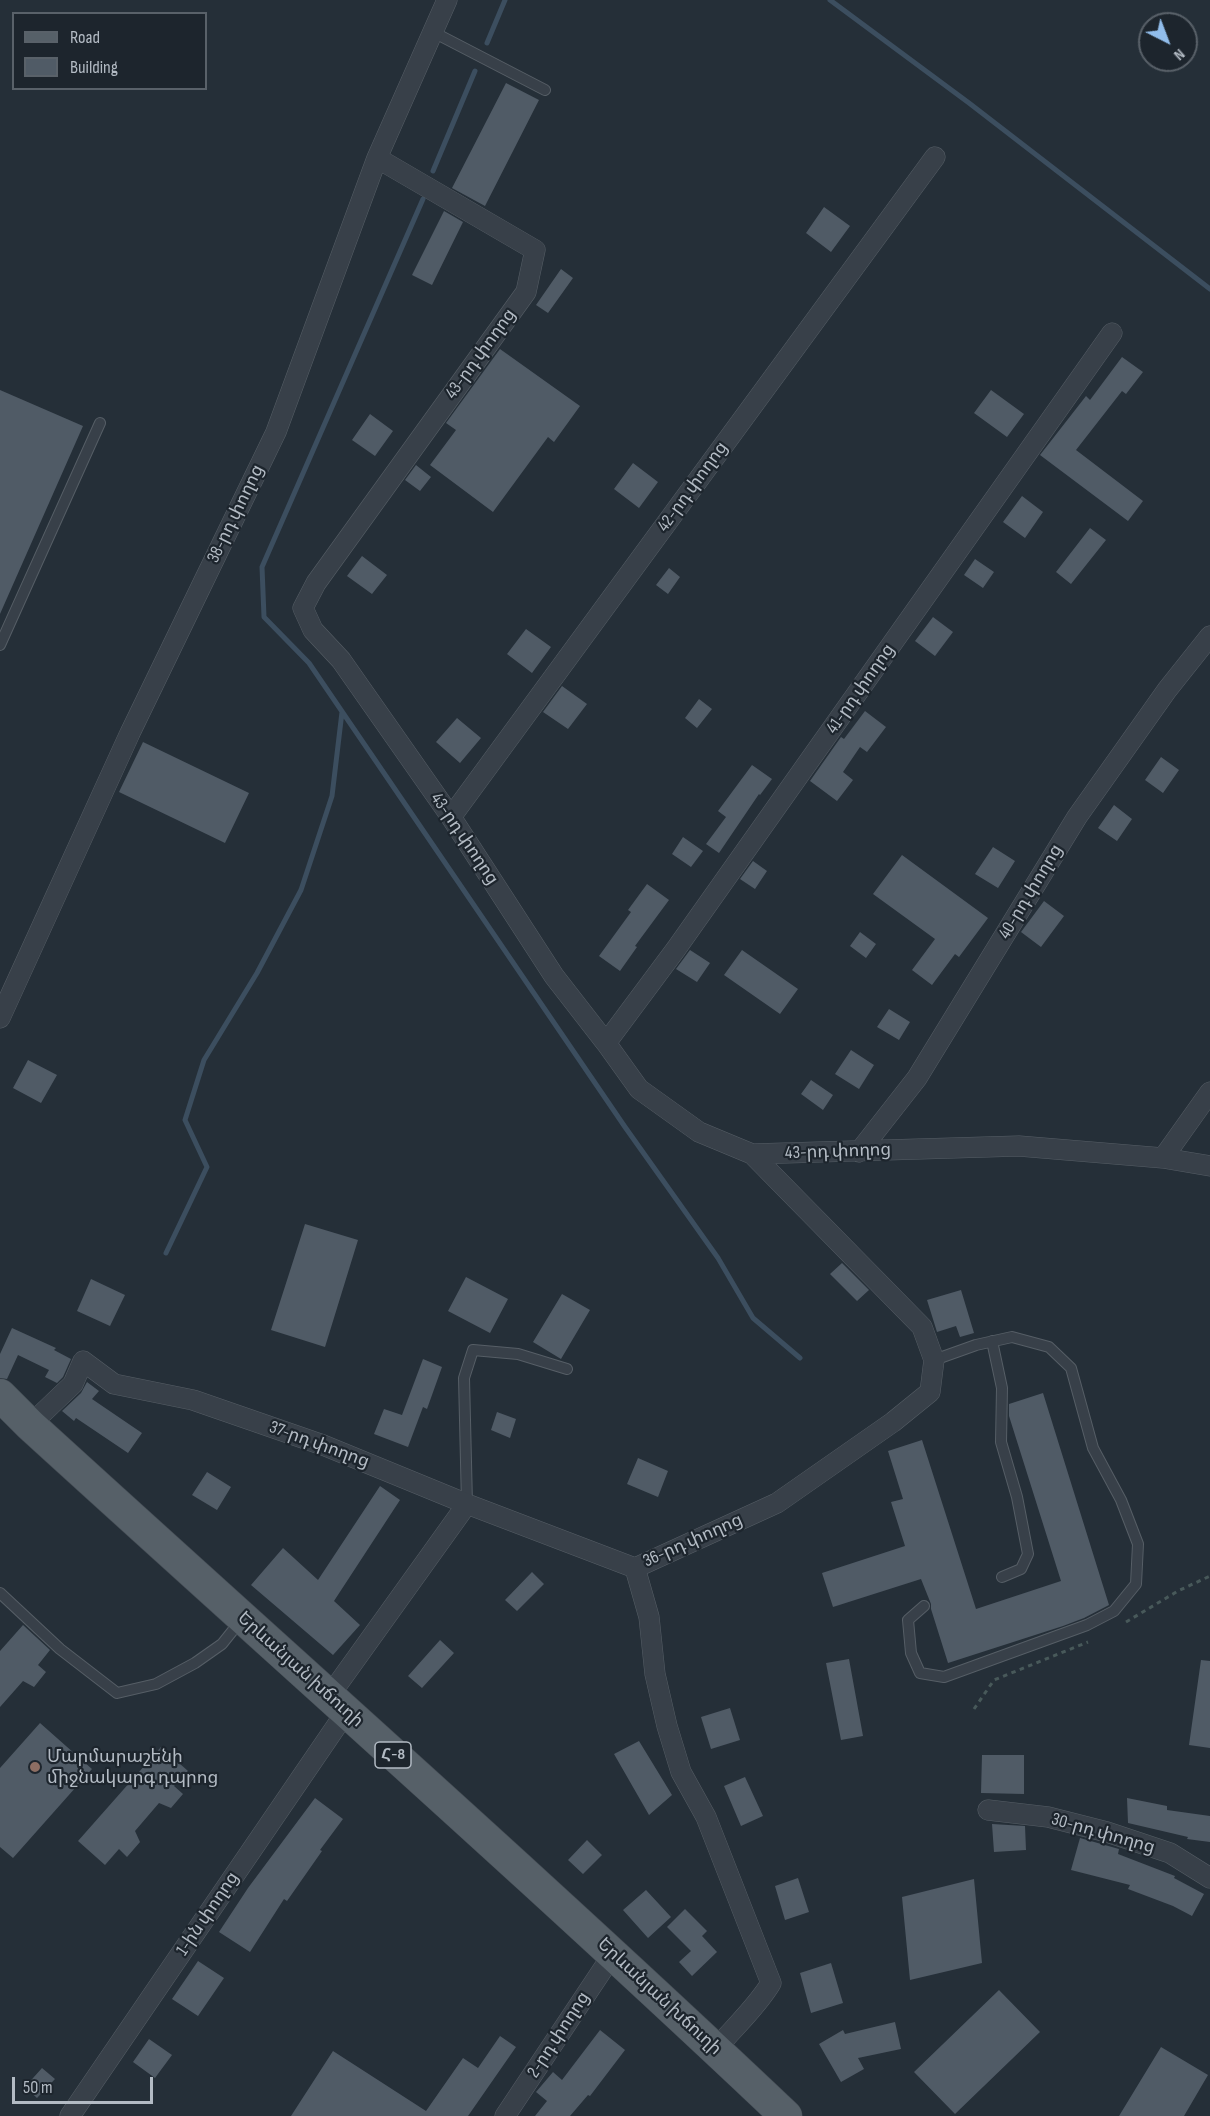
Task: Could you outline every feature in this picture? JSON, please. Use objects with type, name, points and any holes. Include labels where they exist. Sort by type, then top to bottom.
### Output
[{"type":"main road","name":"Երևանյան խճուղի","points":[[0,1395],[30,1425],[716,2049],[786,2116]]},
{"type":"street","name":"38-րդ փողոց","points":[[0,1018],[130,733],[276,432],[377,158],[447,0]]},
{"type":"street","name":"42-րդ փողոց","points":[[451,817],[935,157]]},
{"type":"street","name":"43-րդ փողոց","points":[[377,158],[535,250],[526,292],[316,583],[303,608],[313,630],[341,660],[451,817],[554,976],[639,1089],[699,1132],[752,1154],[1019,1146],[1163,1158],[1210,1166]]},
{"type":"street","name":"41-րդ փողոց","points":[[606,1043],[717,891],[1112,333]]},
{"type":"street","name":"40-րդ փողոց","points":[[859,1152],[917,1078],[1077,817],[1167,690],[1210,636]]},
{"type":"street","points":[[1163,1158],[1210,1092]]},
{"type":"street","name":"36-րդ փողոց","points":[[716,2049],[735,2025],[760,2001],[771,1983],[706,1817],[681,1772],[664,1716],[655,1674],[649,1617],[635,1568],[777,1503],[893,1422],[930,1392],[934,1360],[922,1327],[752,1154]]},
{"type":"street","name":"37-րդ փողոց","points":[[30,1425],[74,1384],[83,1361],[114,1384],[193,1400],[323,1445],[635,1568]]},
{"type":"street","name":"1-ին փողոց","points":[[70,2116],[467,1503]]},
{"type":"street","name":"30-րդ փողոց","points":[[988,1810],[1048,1817],[1107,1832],[1170,1853],[1210,1878]]},
{"type":"street","name":"2-րդ փողոց","points":[[505,2116],[612,1954]]},
{"type":"lane","points":[[433,32],[545,90]]},
{"type":"lane","points":[[0,645],[100,423]]},
{"type":"lane","points":[[924,1606],[908,1620],[911,1653],[920,1673],[944,1677],[1087,1625],[1114,1611],[1136,1584],[1138,1544],[1121,1500],[1093,1448],[1071,1368],[1048,1347],[1012,1337],[992,1341],[934,1360]]},
{"type":"lane","points":[[992,1341],[1002,1388],[1001,1442],[1017,1497],[1028,1554],[1020,1569],[1002,1578]]},
{"type":"lane","points":[[467,1503],[464,1378],[473,1350],[518,1354],[567,1369]]},
{"type":"lane","points":[[0,1593],[60,1649],[117,1693],[156,1684],[195,1663],[222,1644],[242,1618]]},
{"type":"building","points":[[506,83],[539,100],[485,206],[452,188]]},
{"type":"building","points":[[824,207],[850,226],[831,252],[806,233]]},
{"type":"building","points":[[444,211],[463,222],[432,285],[412,275]]},
{"type":"building","points":[[561,269],[573,278],[548,313],[536,305]]},
{"type":"building","points":[[500,349],[580,406],[554,442],[548,437],[493,512],[430,465],[456,430],[446,423]]},
{"type":"building","points":[[1122,357],[1143,372],[1126,394],[1122,391],[1076,450],[1143,501],[1128,521],[1040,455],[1086,396],[1090,400]]},
{"type":"building","points":[[0,390],[83,426],[0,614]]},
{"type":"building","points":[[991,390],[1024,414],[1007,437],[974,413]]},
{"type":"building","points":[[370,414],[393,431],[375,456],[352,440]]},
{"type":"building","points":[[633,463],[658,482],[639,508],[614,489]]},
{"type":"building","points":[[416,465],[431,477],[420,491],[405,480]]},
{"type":"building","points":[[1022,496],[1043,512],[1025,538],[1003,522]]},
{"type":"building","points":[[1090,528],[1106,540],[1071,584],[1056,572]]},
{"type":"building","points":[[362,556],[387,575],[372,594],[347,576]]},
{"type":"building","points":[[975,559],[994,572],[983,588],[964,575]]},
{"type":"building","points":[[669,568],[680,577],[668,594],[656,585]]},
{"type":"building","points":[[933,617],[953,632],[935,656],[915,641]]},
{"type":"building","points":[[526,629],[551,647],[532,673],[507,654]]},
{"type":"building","points":[[562,686],[587,704],[568,729],[543,712]]},
{"type":"building","points":[[699,699],[712,709],[697,728],[685,718]]},
{"type":"building","points":[[865,711],[886,727],[867,752],[860,747],[843,772],[853,780],[837,801],[810,781],[841,737],[844,739]]},
{"type":"building","points":[[457,718],[481,738],[460,763],[436,742]]},
{"type":"building","points":[[143,742],[249,793],[225,843],[119,792]]},
{"type":"building","points":[[1161,757],[1179,770],[1163,793],[1145,780]]},
{"type":"building","points":[[752,765],[772,779],[759,794],[719,853],[706,844],[726,817],[718,811]]},
{"type":"building","points":[[1114,805],[1132,819],[1117,841],[1098,828]]},
{"type":"building","points":[[683,837],[703,851],[691,867],[672,854]]},
{"type":"building","points":[[993,847],[1015,861],[998,888],[975,874]]},
{"type":"building","points":[[902,855],[988,918],[959,957],[955,954],[932,985],[912,970],[935,939],[873,894]]},
{"type":"building","points":[[753,861],[767,871],[755,889],[740,879]]},
{"type":"building","points":[[647,884],[669,900],[635,946],[637,947],[620,971],[599,956],[631,912],[628,910]]},
{"type":"building","points":[[1044,901],[1064,916],[1041,947],[1021,932]]},
{"type":"building","points":[[860,932],[876,944],[866,958],[850,946]]},
{"type":"building","points":[[690,950],[710,963],[697,982],[676,969]]},
{"type":"building","points":[[742,950],[798,989],[780,1014],[724,975]]},
{"type":"building","points":[[889,1009],[910,1022],[899,1040],[877,1027]]},
{"type":"building","points":[[851,1050],[874,1065],[859,1089],[835,1074]]},
{"type":"building","points":[[28,1060],[57,1075],[41,1103],[13,1088]]},
{"type":"building","points":[[811,1080],[833,1095],[823,1110],[801,1094]]},
{"type":"building","points":[[305,1224],[358,1240],[325,1347],[271,1330]]},
{"type":"building","points":[[842,1263],[869,1290],[857,1301],[830,1274]]},
{"type":"building","points":[[466,1277],[508,1299],[490,1333],[448,1311]]},
{"type":"building","points":[[91,1279],[125,1295],[110,1326],[77,1311]]},
{"type":"building","points":[[961,1290],[974,1333],[960,1337],[956,1326],[937,1332],[927,1300]]},
{"type":"building","points":[[562,1294],[590,1310],[561,1359],[533,1342]]},
{"type":"building","points":[[12,1328],[56,1348],[54,1350],[71,1359],[63,1377],[57,1383],[45,1377],[49,1370],[18,1355],[7,1379],[0,1378],[0,1354]]},
{"type":"building","points":[[423,1359],[442,1367],[427,1409],[423,1407],[408,1447],[374,1434],[384,1409],[402,1415]]},
{"type":"building","points":[[87,1382],[99,1391],[92,1399],[142,1433],[128,1453],[76,1418],[74,1421],[62,1411],[81,1393]]},
{"type":"building","points":[[1043,1393],[1109,1605],[1063,1626],[948,1663],[931,1604],[921,1579],[833,1607],[822,1573],[905,1546],[891,1502],[903,1499],[888,1451],[922,1440],[976,1609],[1061,1581],[1009,1416],[1009,1404]]},
{"type":"building","points":[[497,1412],[516,1419],[510,1438],[491,1430]]},
{"type":"building","points":[[638,1458],[668,1471],[658,1497],[627,1484]]},
{"type":"building","points":[[207,1472],[231,1487],[217,1510],[192,1495]]},
{"type":"building","points":[[380,1486],[400,1500],[334,1601],[360,1625],[333,1655],[251,1585],[283,1548],[318,1580]]},
{"type":"building","points":[[532,1572],[544,1584],[517,1611],[505,1600]]},
{"type":"building","points":[[23,1625],[50,1650],[38,1665],[46,1672],[34,1687],[23,1681],[0,1707],[0,1651]]},
{"type":"building","points":[[440,1640],[454,1653],[422,1688],[408,1676]]},
{"type":"building","points":[[849,1659],[863,1736],[841,1740],[826,1663]]},
{"type":"building","points":[[1201,1660],[1210,1661],[1210,1748],[1189,1745]]},
{"type":"building","points":[[730,1708],[740,1740],[711,1749],[701,1717]]},
{"type":"building","points":[[40,1723],[92,1769],[13,1858],[0,1847],[0,1768]]},
{"type":"building","points":[[639,1741],[672,1795],[649,1815],[614,1754]]},
{"type":"building","points":[[161,1747],[188,1771],[174,1786],[183,1794],[171,1808],[159,1803],[135,1831],[140,1842],[127,1857],[119,1849],[105,1865],[78,1841]]},
{"type":"building","points":[[982,1755],[1024,1755],[1024,1794],[981,1793]]},
{"type":"building","points":[[745,1777],[763,1816],[741,1826],[724,1786]]},
{"type":"building","points":[[315,1798],[343,1819],[287,1901],[284,1899],[250,1952],[219,1932],[248,1888]]},
{"type":"building","points":[[1127,1798],[1167,1806],[1167,1810],[1210,1816],[1210,1842],[1187,1839],[1188,1837],[1128,1823]]},
{"type":"building","points":[[992,1824],[1025,1826],[1026,1850],[994,1852]]},
{"type":"building","points":[[1080,1838],[1119,1849],[1118,1854],[1175,1876],[1174,1878],[1204,1894],[1192,1916],[1173,1906],[1128,1889],[1130,1885],[1071,1870]]},
{"type":"building","points":[[587,1840],[602,1855],[583,1874],[568,1860]]},
{"type":"building","points":[[798,1878],[809,1912],[785,1920],[775,1886]]},
{"type":"building","points":[[974,1879],[982,1963],[910,1980],[902,1897]]},
{"type":"building","points":[[646,1890],[671,1917],[648,1938],[623,1910]]},
{"type":"building","points":[[685,1909],[707,1931],[702,1936],[717,1952],[692,1976],[679,1962],[691,1951],[667,1927]]},
{"type":"building","points":[[198,1961],[224,1978],[198,2016],[172,1999]]},
{"type":"building","points":[[831,1963],[843,2003],[811,2013],[800,1973]]},
{"type":"building","points":[[999,1990],[1040,2032],[955,2114],[914,2072]]},
{"type":"building","points":[[895,2022],[901,2049],[858,2058],[864,2069],[841,2082],[819,2044],[843,2030],[845,2034]]},
{"type":"building","points":[[600,2030],[625,2050],[590,2096],[588,2095],[570,2116],[535,2116],[547,2101],[536,2092],[553,2072],[562,2080]]},
{"type":"building","points":[[500,2036],[516,2047],[468,2116],[291,2116],[333,2051],[426,2111],[463,2058],[478,2068]]},
{"type":"building","points":[[149,2039],[172,2055],[155,2078],[133,2062]]},
{"type":"building","points":[[1161,2047],[1208,2075],[1184,2116],[1119,2116]]},
{"type":"building","points":[[42,2068],[55,2079],[37,2098],[25,2087]]},
{"type":"waterway","points":[[487,43],[505,0]]},
{"type":"waterway","points":[[830,0],[969,103],[1210,289]]},
{"type":"waterway","points":[[433,171],[475,71]]},
{"type":"waterway","points":[[423,199],[262,567],[264,617],[309,663],[625,1127],[718,1258],[753,1318],[800,1358]]},
{"type":"waterway","points":[[166,1253],[207,1167],[185,1120],[204,1060],[257,973],[301,890],[332,796],[342,712]]},
{"type":"place","name":"Մարմարաշենի միջնակարգ դպրոց","points":[[35,1767]]}]
